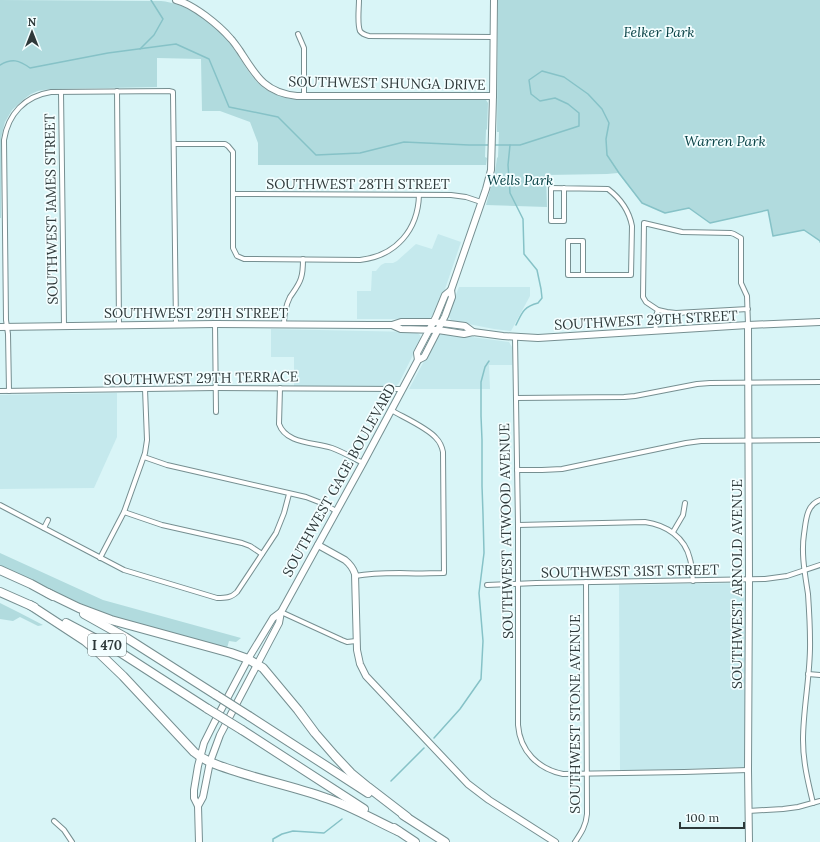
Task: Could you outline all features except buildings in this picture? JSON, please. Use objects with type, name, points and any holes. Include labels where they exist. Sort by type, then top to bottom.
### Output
[{"type":"highway","name":"I 470","points":[[0,570],[48,593],[125,637],[445,842]]},
{"type":"highway","name":"I 470","points":[[0,592],[30,605],[115,649],[415,842]]},
{"type":"highway","points":[[48,593],[79,608],[111,620],[230,653],[263,668],[335,756],[357,777],[407,817]]},
{"type":"highway","points":[[30,605],[85,641],[99,652],[200,757],[251,776],[288,786],[348,806],[398,831]]},
{"type":"main road","name":"SOUTHWEST SHUNGA DRIVE","points":[[176,0],[183,2],[196,10],[222,30],[231,39],[257,77],[263,83],[283,94],[290,96],[493,96]]},
{"type":"main road","name":"SOUTHWEST GAGE BOULEVARD","points":[[198,806],[203,797],[210,762],[224,727],[279,623],[281,612],[418,360],[424,357],[442,322],[452,298],[451,290],[490,176],[492,156],[494,0]]},
{"type":"main road","name":"SOUTHWEST GAGE BOULEVARD","points":[[418,360],[417,353],[434,322],[445,295],[451,290]]},
{"type":"main road","name":"SOUTHWEST 29TH STREET","points":[[0,327],[215,324],[392,325],[401,322],[442,322],[465,326],[473,332]]},
{"type":"main road","name":"SOUTHWEST 29TH STREET","points":[[392,325],[401,329],[438,330],[464,334],[473,332],[515,337],[544,338],[820,322]]},
{"type":"main road","name":"SOUTHWEST ARNOLD AVENUE","points":[[748,326],[749,842]]},
{"type":"main road","points":[[318,545],[345,560],[352,566],[354,571],[356,641],[359,660],[366,676],[476,791],[555,842]]},
{"type":"main road","name":"SOUTHWEST GAGE BOULEVARD","points":[[199,842],[198,806],[194,798],[194,790],[204,743],[248,660],[273,618],[281,612]]},
{"type":"street","points":[[359,0],[359,26],[362,33],[365,35],[494,37]]},
{"type":"street","points":[[298,34],[304,48],[304,96]]},
{"type":"street","points":[[117,91],[119,325]]},
{"type":"street","points":[[9,391],[8,334],[6,320],[4,140],[9,123],[17,110],[22,104],[38,95],[47,92],[172,92],[176,325]]},
{"type":"street","name":"SOUTHWEST JAMES STREET","points":[[61,92],[64,326]]},
{"type":"street","points":[[174,144],[225,144],[231,148],[233,152],[234,194],[233,248],[237,256],[244,259],[360,260],[374,257],[386,252],[398,244],[407,234],[416,215],[418,195]]},
{"type":"street","points":[[564,188],[564,220],[551,221],[551,188],[564,188],[608,189],[625,205],[632,226],[631,275],[568,276],[568,241],[583,241],[583,275]]},
{"type":"street","name":"SOUTHWEST 28TH STREET","points":[[234,194],[451,195],[466,197],[481,202]]},
{"type":"street","points":[[748,310],[676,313],[658,310],[646,302],[643,297],[644,223],[682,232],[731,233],[740,238],[741,283],[747,296],[748,310],[748,326]]},
{"type":"street","points":[[0,251],[6,251]]},
{"type":"street","points":[[284,324],[287,303],[301,277],[303,270],[303,259]]},
{"type":"street","points":[[656,331],[655,319],[658,310]]},
{"type":"street","points":[[215,324],[216,412]]},
{"type":"street","name":"SOUTHWEST ATWOOD AVENUE","points":[[515,337],[518,525],[518,725],[521,740],[525,749],[534,760],[542,766],[562,774],[748,770]]},
{"type":"street","points":[[516,398],[624,397],[697,384],[718,382],[820,382]]},
{"type":"street","name":"SOUTHWEST 29TH TERRACE","points":[[0,391],[216,388],[402,389]]},
{"type":"street","points":[[280,388],[280,424],[285,434],[296,439],[337,450],[363,463]]},
{"type":"street","points":[[100,558],[124,512],[144,457],[147,440],[145,389]]},
{"type":"street","points":[[355,576],[383,572],[444,573],[443,452],[438,441],[432,434],[391,410]]},
{"type":"street","points":[[517,470],[562,469],[701,441],[820,440]]},
{"type":"street","points":[[144,457],[167,465],[311,499],[336,511]]},
{"type":"street","points":[[0,505],[124,570],[216,598],[224,598],[237,592],[273,539],[281,523],[289,494]]},
{"type":"street","points":[[814,803],[805,766],[803,748],[810,642],[810,617],[804,569],[803,545],[809,510],[813,504],[819,501]]},
{"type":"street","points":[[673,532],[683,515],[685,503]]},
{"type":"street","points":[[124,512],[162,525],[242,543],[250,546],[262,554]]},
{"type":"street","points":[[44,528],[48,520]]},
{"type":"street","points":[[518,525],[645,522],[660,526],[673,532],[687,551],[690,559],[693,580]]},
{"type":"street","name":"SOUTHWEST 31ST STREET","points":[[486,585],[749,580],[787,576],[804,569],[820,565]]},
{"type":"street","name":"SOUTHWEST STONE AVENUE","points":[[575,842],[584,829],[587,818],[586,582]]},
{"type":"street","points":[[281,612],[347,642],[356,641]]},
{"type":"street","points":[[808,674],[820,675]]},
{"type":"street","points":[[748,811],[798,807],[820,801]]},
{"type":"street","points":[[54,821],[65,830],[72,842]]},
{"type":"shaded area","points":[[438,234],[461,242],[444,292],[433,316],[428,319],[357,319],[357,291],[371,291],[372,271],[376,271],[385,263],[393,263],[397,261],[416,244],[432,249]]},
{"type":"shaded area","points":[[459,287],[530,287],[530,296],[511,331],[494,329],[451,320],[449,317],[449,312]]},
{"type":"shaded area","points":[[271,329],[414,332],[420,335],[421,339],[399,383],[396,386],[294,386],[294,357],[271,357]]},
{"type":"shaded area","points":[[442,333],[509,342],[512,347],[512,365],[489,365],[490,389],[409,389],[437,337]]},
{"type":"shaded area","points":[[117,393],[117,437],[94,488],[0,489],[0,395]]},
{"type":"shaded area","points":[[744,584],[745,588],[744,767],[620,771],[619,585]]},
{"type":"green space","points":[[0,0],[170,2],[187,8],[204,18],[227,39],[254,78],[264,88],[270,92],[291,99],[484,99],[488,103],[485,157],[487,158],[486,165],[258,165],[258,143],[250,122],[220,111],[202,111],[201,59],[157,58],[157,87],[43,90],[31,94],[12,110],[5,122],[1,138],[0,218]]},
{"type":"green space","points":[[498,0],[820,0],[820,241],[804,230],[773,236],[768,210],[710,223],[689,208],[665,213],[642,203],[618,173],[546,175],[547,207],[486,205],[498,157]]},
{"type":"green space","points":[[0,553],[103,600],[241,638],[236,642],[229,641],[227,648],[130,623],[90,608],[0,567]]},
{"type":"green space","points":[[0,603],[43,625],[38,626],[20,617],[13,621],[0,619]]},
{"type":"waterway","points":[[140,49],[154,35],[163,19],[151,0]]},
{"type":"waterway","points":[[0,65],[8,61],[15,61],[30,68],[108,53],[176,44],[209,59],[229,107],[278,117],[316,155],[360,153],[404,142],[491,145]]},
{"type":"waterway","points":[[494,145],[520,145],[579,126],[579,113],[568,104],[555,98],[540,101],[531,94],[529,80],[542,71],[564,77],[588,94],[602,109],[609,123],[606,139],[607,155],[642,203],[665,213],[689,208],[710,223],[768,210],[773,236],[804,230],[820,242]]},
{"type":"waterway","points":[[510,145],[508,165],[510,193],[523,219],[524,254],[537,270],[542,298],[538,303],[529,306],[524,311],[516,325]]},
{"type":"waterway","points":[[434,738],[460,709],[481,679],[483,641],[479,593],[484,553],[481,382],[485,367],[489,361]]},
{"type":"waterway","points":[[391,781],[424,748]]},
{"type":"waterway","points":[[273,842],[273,839],[282,834],[293,831],[324,833],[342,819]]},
{"type":"park label","name":"Felker Park","points":[[659,32]]},
{"type":"park label","name":"Warren Park","points":[[725,141]]},
{"type":"park label","name":"Wells Park","points":[[520,180]]}]
